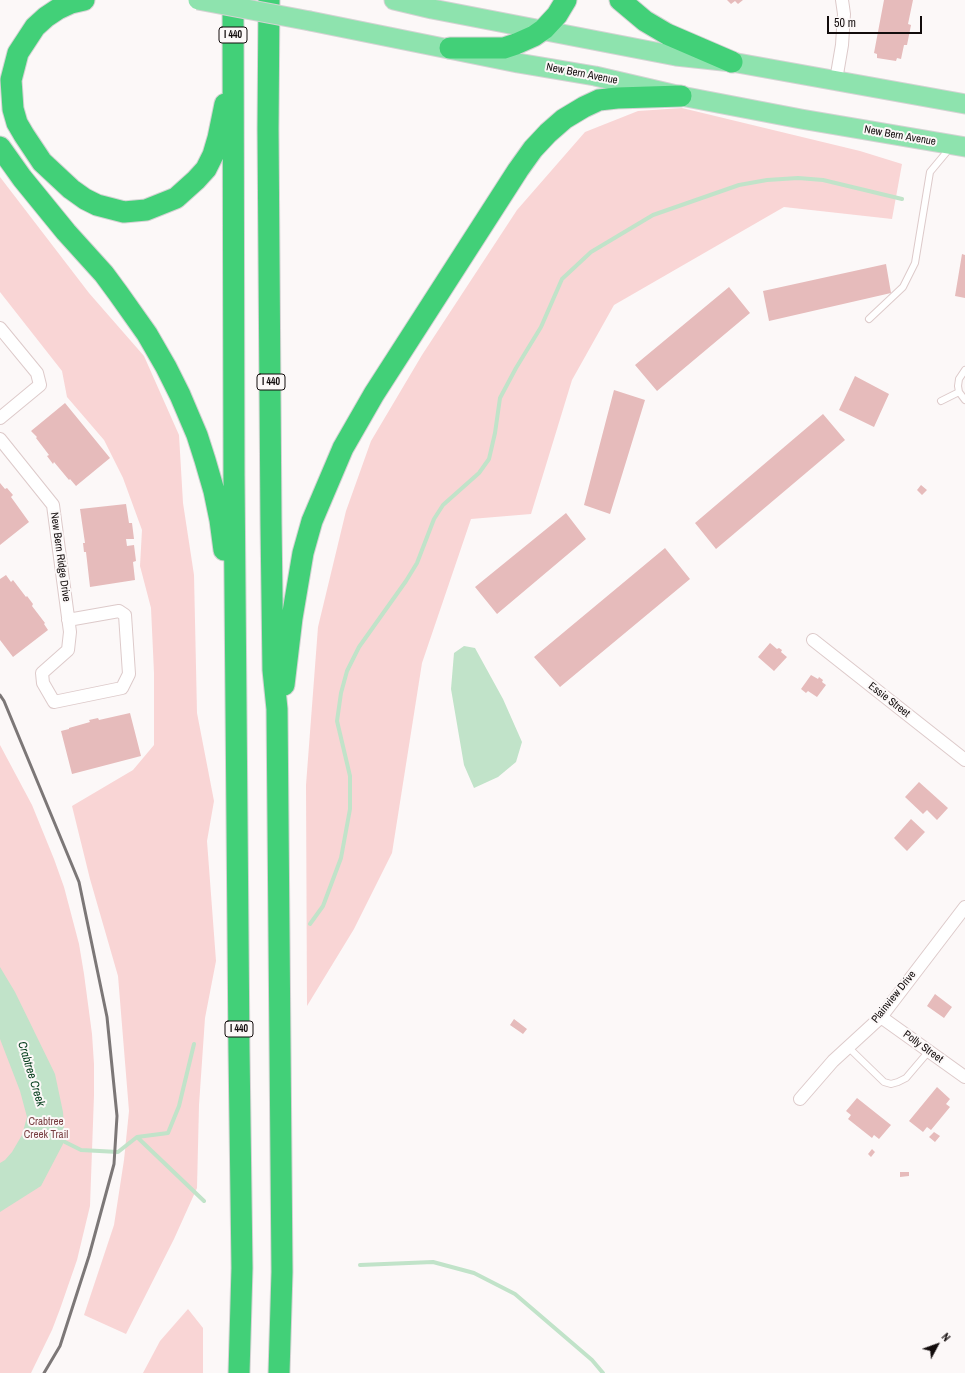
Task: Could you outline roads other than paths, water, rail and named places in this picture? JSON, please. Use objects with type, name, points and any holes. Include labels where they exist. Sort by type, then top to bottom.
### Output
[{"type":"highway","points":[[84,0],[71,3],[58,9],[35,27],[18,52],[11,80],[11,97],[12,109],[17,123],[42,162],[71,189],[97,205],[124,212],[141,210],[171,201],[186,190],[206,169],[213,155],[233,70]]},
{"type":"highway","name":"I 440","points":[[233,0],[234,476],[242,1268],[239,1373]]},
{"type":"highway","name":"I 440","points":[[269,0],[268,129],[271,523],[273,649],[277,709],[282,1272],[279,1373]]},
{"type":"highway","points":[[450,48],[504,48],[516,44],[544,30],[557,15],[566,0]]},
{"type":"highway","points":[[620,0],[645,21],[667,34],[732,62]]},
{"type":"highway","points":[[277,756],[292,618],[303,553],[312,521],[340,454],[374,394],[518,170],[533,149],[548,132],[584,106],[599,100],[637,96],[681,96]]},
{"type":"highway","points":[[0,147],[22,178],[66,232],[104,274],[118,293],[147,334],[180,395],[203,454],[219,513],[225,558],[237,686]]},
{"type":"main road","name":"New Bern Avenue","points":[[198,0],[450,48],[518,63],[595,76],[681,96],[800,119],[958,146]]},
{"type":"main road","points":[[394,0],[676,56],[732,62],[965,104]]},
{"type":"street","points":[[836,80],[842,45],[844,14],[842,0]]},
{"type":"street","points":[[0,328],[36,373],[40,385],[0,418]]},
{"type":"street","name":"New Bern Ridge Drive","points":[[0,440],[53,505],[68,620],[70,632],[68,650],[42,673],[43,683],[54,702],[122,688],[129,674],[125,615],[119,611],[68,620]]},
{"type":"street","name":"Essie Street","points":[[813,640],[965,760]]},
{"type":"street","name":"Plainview Drive","points":[[800,1099],[833,1061],[881,1016],[965,907]]},
{"type":"street","name":"Polly Street","points":[[881,1016],[965,1077]]},
{"type":"lane","points":[[869,319],[903,287],[915,263],[930,172],[958,146]]},
{"type":"lane","points":[[965,370],[959,379],[959,392],[965,400]]},
{"type":"lane","points":[[941,401],[959,392]]},
{"type":"lane","points":[[848,1047],[884,1082],[891,1084],[906,1078],[929,1051]]},
{"type":"water","points":[[464,646],[475,648],[503,699],[522,742],[516,762],[498,777],[474,788],[464,765],[451,689],[454,653]]},
{"type":"water","name":"Crabtree Creek","points":[[0,967],[15,992],[55,1074],[63,1112],[64,1126],[63,1144],[41,1186],[0,1212],[0,1163],[12,1152],[22,1135],[27,1117],[20,1091],[0,1039]]},
{"type":"waterway","points":[[310,924],[323,906],[341,858],[350,809],[350,776],[337,721],[341,693],[347,671],[359,647],[417,563],[434,519],[443,505],[479,473],[489,459],[495,433],[500,398],[541,327],[562,279],[591,252],[653,215],[739,185],[767,180],[798,178],[823,180],[902,199]]},
{"type":"waterway","points":[[59,1139],[81,1150],[118,1152],[137,1137],[168,1133],[179,1106],[194,1044]]},
{"type":"waterway","points":[[137,1137],[204,1201]]},
{"type":"waterway","points":[[360,1265],[433,1262],[474,1273],[515,1294],[592,1360],[603,1373]]},
{"type":"railway","points":[[0,695],[4,701],[79,882],[107,1017],[117,1116],[114,1164],[89,1256],[60,1346],[44,1373]]},
{"type":"park label","name":"Crabtree Creek Trail","points":[[46,1128]]}]
